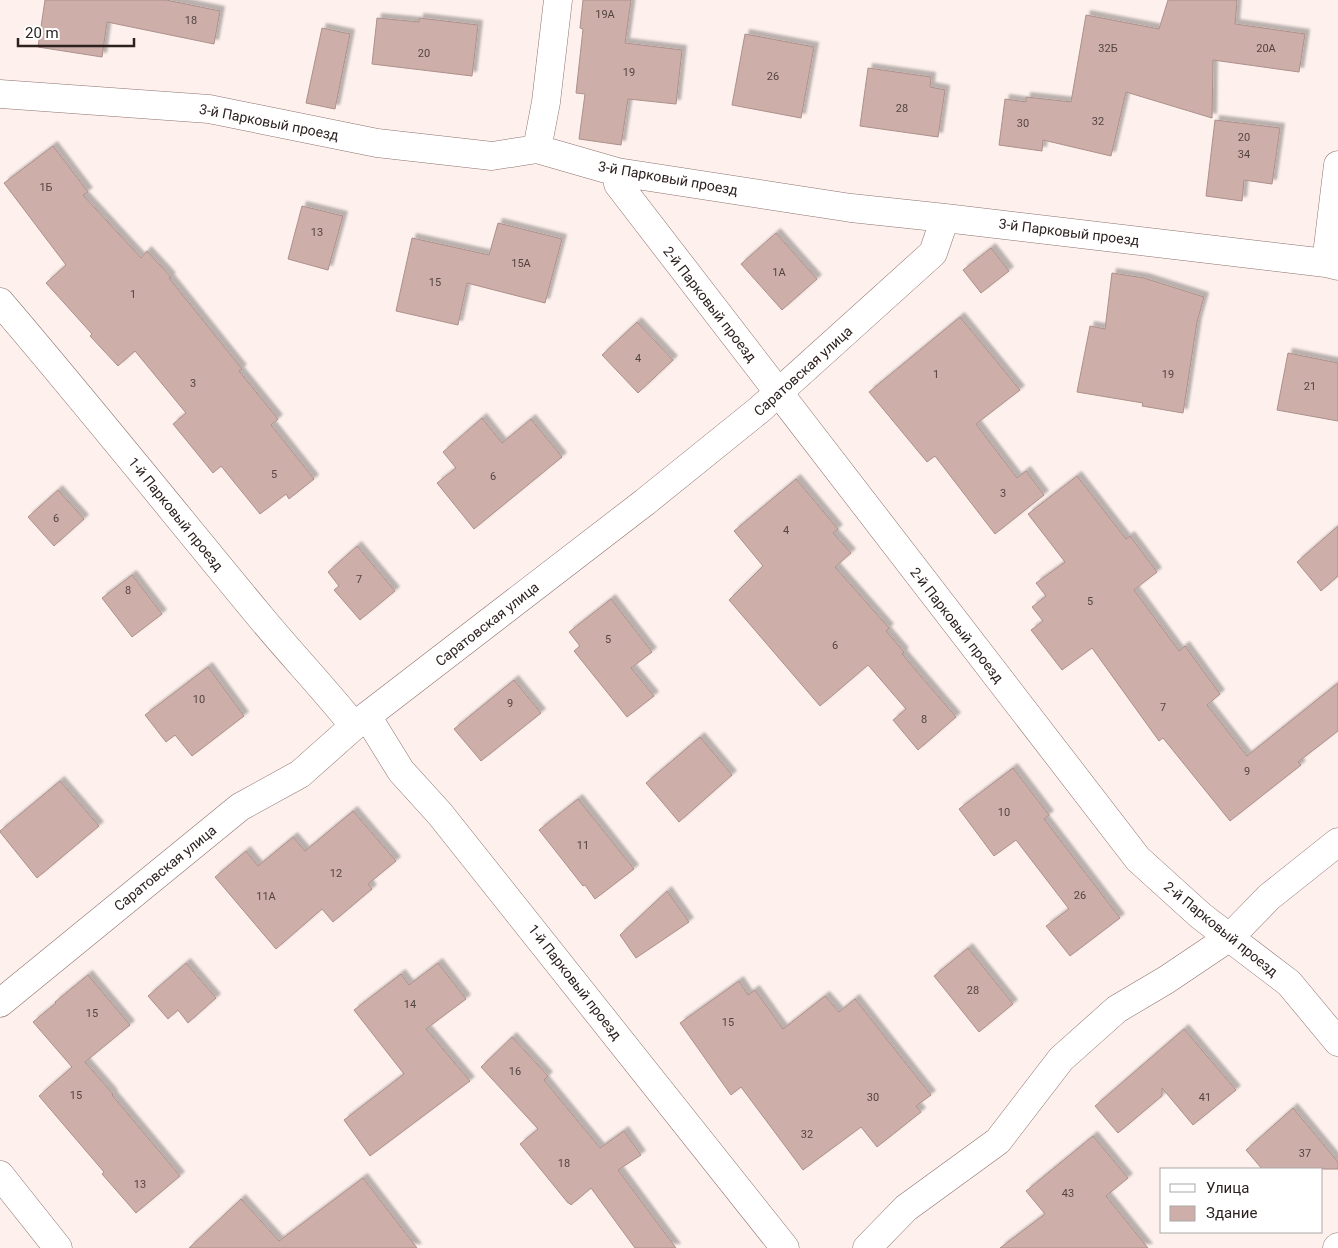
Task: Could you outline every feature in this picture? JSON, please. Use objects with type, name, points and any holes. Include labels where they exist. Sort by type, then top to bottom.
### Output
[{"type":"street","points":[[538,149],[546,102],[558,0]]},
{"type":"street","name":"3-й Парковый проезд","points":[[0,94],[209,109],[378,143],[492,156],[538,149],[617,172],[851,208],[1332,264]]},
{"type":"street","points":[[1332,264],[1338,165]]},
{"type":"street","name":"2-й Парковый проезд","points":[[617,172],[618,184],[1138,859],[1201,916],[1289,983],[1338,1042]]},
{"type":"street","name":"Саратовская улица","points":[[0,1003],[240,807],[300,774],[360,721],[645,502],[759,410],[933,253],[945,218]]},
{"type":"street","name":"1-й Парковый проезд","points":[[0,302],[63,375],[259,616],[334,701],[360,721],[401,771],[447,821],[785,1248]]},
{"type":"street","points":[[867,1248],[906,1208],[998,1142],[1061,1059],[1117,1009],[1166,980],[1230,938],[1269,897],[1338,842]]},
{"type":"street","points":[[0,1175],[58,1248]]},
{"type":"building","points":[[45,0],[166,0],[220,11],[214,44],[107,22],[102,57],[38,47]]},
{"type":"building","points":[[583,0],[631,0],[625,43],[682,50],[676,104],[628,99],[621,145],[579,139],[585,94],[576,93],[583,29],[580,28]]},
{"type":"building","points":[[1168,0],[1237,0],[1235,24],[1305,34],[1299,72],[1213,60],[1212,118],[1126,92],[1111,156],[1043,140],[1042,151],[999,145],[1005,99],[1026,102],[1026,97],[1071,102],[1086,15],[1159,29]]},
{"type":"building","points":[[377,18],[419,22],[419,18],[478,25],[472,76],[372,64]]},
{"type":"building","points":[[322,28],[350,34],[335,109],[306,103]]},
{"type":"building","points":[[745,34],[814,47],[801,118],[732,105]]},
{"type":"building","points":[[868,68],[931,77],[930,87],[945,90],[938,137],[860,126]]},
{"type":"building","points":[[1215,120],[1280,128],[1272,184],[1244,180],[1242,201],[1206,196]]},
{"type":"building","points":[[53,146],[88,192],[83,195],[141,258],[147,251],[171,277],[169,278],[242,369],[239,371],[278,419],[271,425],[314,479],[289,499],[286,494],[260,514],[221,466],[213,473],[173,424],[186,413],[135,351],[118,366],[46,283],[66,265],[4,183]]},
{"type":"building","points":[[302,206],[343,216],[328,270],[288,259]]},
{"type":"building","points":[[498,223],[562,239],[545,303],[467,283],[458,325],[396,311],[412,238],[489,255]]},
{"type":"building","points":[[776,233],[817,279],[782,310],[741,264]]},
{"type":"building","points":[[991,248],[1009,271],[981,293],[963,270]]},
{"type":"building","points":[[1112,273],[1144,278],[1204,297],[1197,322],[1183,413],[1142,406],[1143,403],[1077,392],[1090,326],[1105,329]]},
{"type":"building","points":[[960,317],[1020,390],[976,424],[1017,478],[1026,471],[1044,495],[995,534],[935,456],[927,462],[869,392]]},
{"type":"building","points":[[637,322],[673,360],[638,393],[602,355]]},
{"type":"building","points":[[1288,353],[1338,363],[1338,421],[1277,410]]},
{"type":"building","points":[[482,418],[502,443],[531,419],[562,457],[474,529],[437,483],[456,468],[443,452]]},
{"type":"building","points":[[1077,476],[1126,539],[1130,536],[1157,572],[1134,590],[1179,651],[1185,646],[1220,694],[1207,705],[1247,756],[1338,683],[1338,731],[1298,762],[1301,765],[1230,821],[1163,738],[1159,741],[1092,648],[1062,670],[1031,630],[1043,621],[1032,607],[1046,596],[1036,583],[1065,562],[1028,514]]},
{"type":"building","points":[[796,479],[838,529],[833,533],[851,553],[835,567],[889,628],[886,631],[904,652],[902,654],[956,717],[918,750],[893,720],[906,709],[868,665],[820,706],[729,600],[763,566],[734,531]]},
{"type":"building","points":[[58,490],[84,519],[54,546],[28,517]]},
{"type":"building","points":[[1338,526],[1338,576],[1321,591],[1297,562]]},
{"type":"building","points":[[357,546],[395,591],[360,620],[334,590],[339,586],[328,572]]},
{"type":"building","points":[[132,575],[162,614],[132,637],[102,598]]},
{"type":"building","points":[[611,599],[652,652],[631,668],[654,696],[627,717],[574,651],[580,646],[569,632]]},
{"type":"building","points":[[208,667],[244,716],[192,756],[175,735],[166,742],[145,715]]},
{"type":"building","points":[[514,680],[541,713],[481,761],[454,729]]},
{"type":"building","points":[[700,737],[732,775],[679,822],[646,783]]},
{"type":"building","points":[[1013,768],[1049,815],[1044,819],[1120,918],[1070,956],[1046,926],[1069,909],[1016,840],[994,856],[959,809]]},
{"type":"building","points":[[60,781],[99,826],[37,878],[0,831]]},
{"type":"building","points":[[578,799],[634,869],[595,899],[539,830]]},
{"type":"building","points":[[353,811],[396,861],[368,884],[372,889],[333,922],[322,909],[276,949],[215,877],[246,851],[258,866],[293,837],[305,851]]},
{"type":"building","points":[[667,891],[689,922],[636,958],[620,935]]},
{"type":"building","points":[[968,948],[1013,1004],[979,1032],[934,976]]},
{"type":"building","points":[[186,963],[216,998],[188,1023],[178,1010],[168,1019],[148,996]]},
{"type":"building","points":[[438,963],[466,999],[426,1029],[470,1081],[370,1156],[344,1120],[404,1074],[354,1010],[401,974],[409,985]]},
{"type":"building","points":[[88,975],[130,1025],[85,1062],[180,1176],[136,1213],[102,1174],[104,1172],[39,1096],[72,1067],[33,1022]]},
{"type":"building","points":[[739,981],[748,995],[755,990],[783,1029],[825,996],[839,1012],[855,999],[931,1095],[916,1106],[921,1112],[877,1147],[861,1127],[803,1170],[741,1087],[731,1095],[680,1023]]},
{"type":"building","points":[[1184,1029],[1236,1090],[1193,1125],[1162,1088],[1162,1096],[1118,1133],[1095,1106]]},
{"type":"building","points":[[512,1037],[548,1076],[544,1080],[600,1148],[624,1131],[641,1155],[618,1170],[676,1248],[635,1248],[591,1188],[571,1205],[520,1144],[538,1129],[481,1067]]},
{"type":"building","points":[[1293,1108],[1338,1162],[1338,1169],[1261,1168],[1246,1150]]},
{"type":"building","points":[[1093,1136],[1128,1178],[1106,1196],[1148,1248],[1000,1248],[1045,1214],[1026,1191]]},
{"type":"building","points":[[363,1178],[417,1248],[189,1248],[241,1199],[279,1241]]}]
